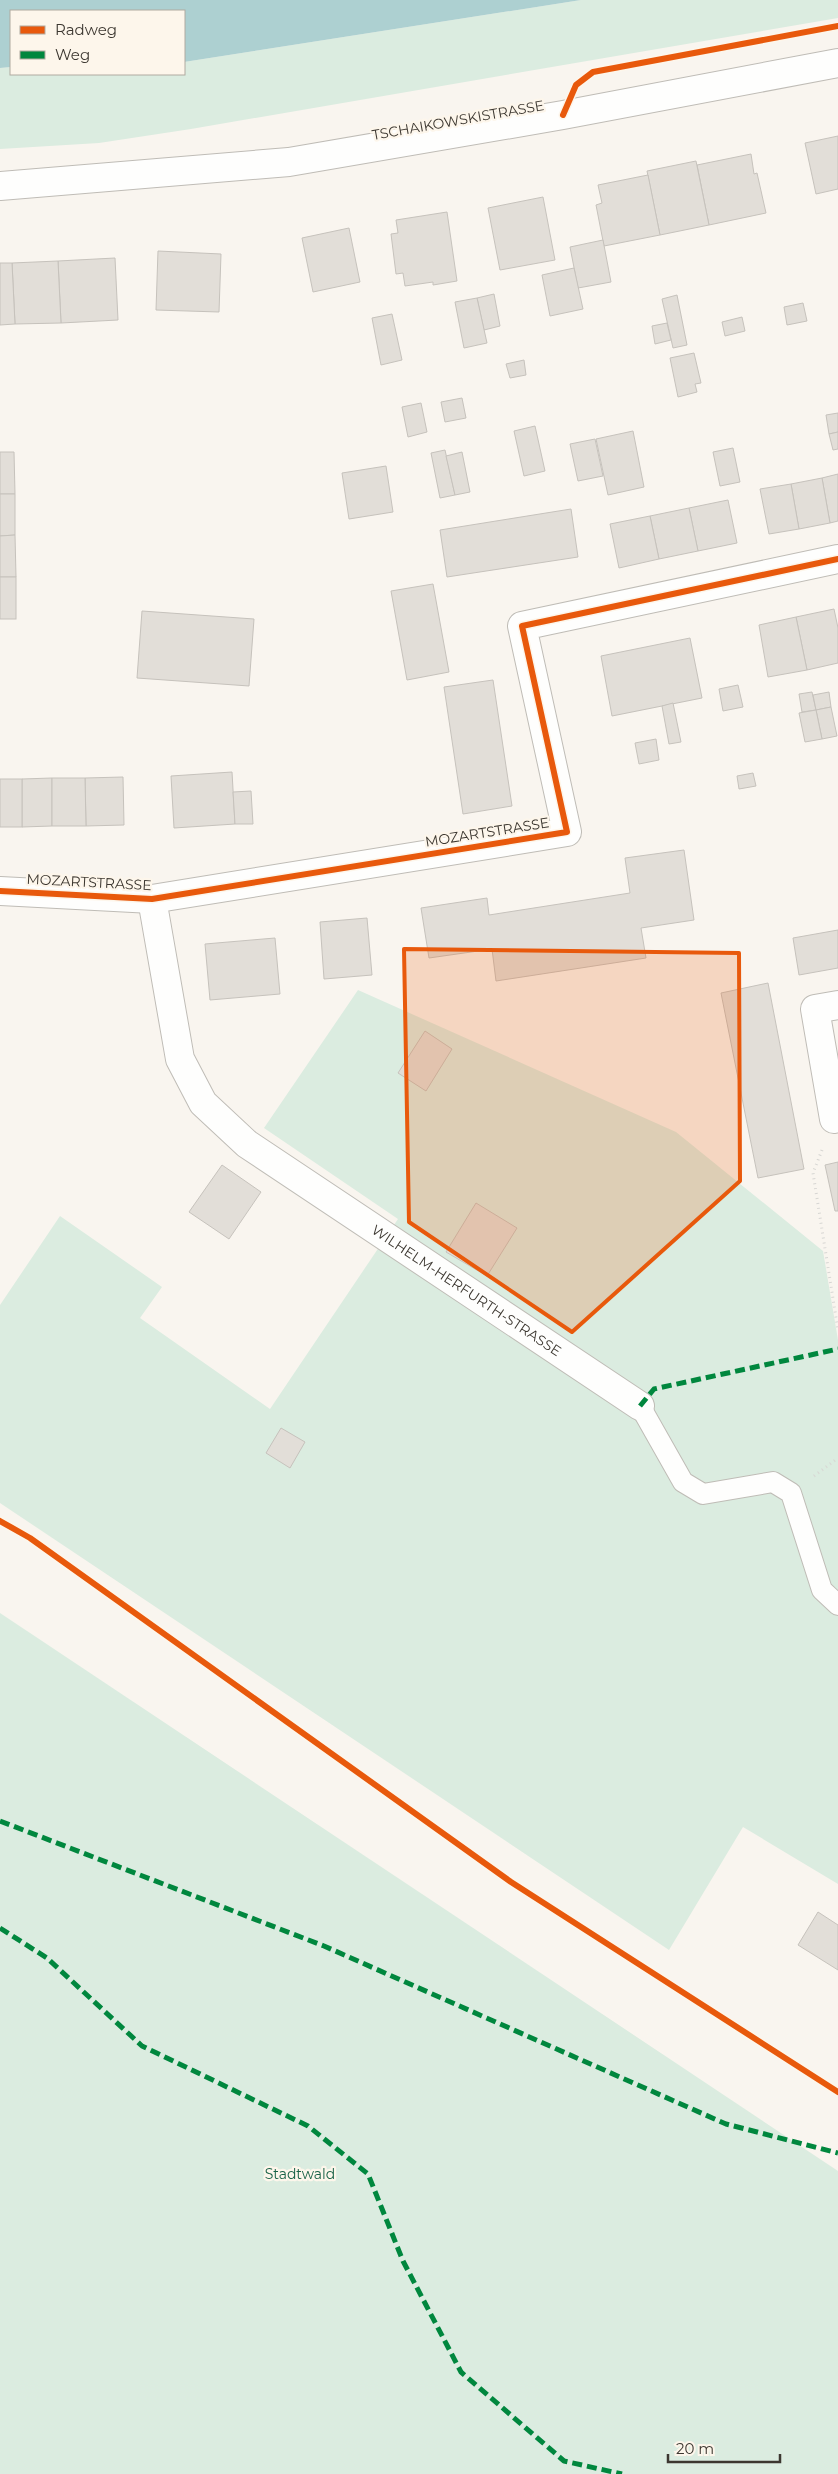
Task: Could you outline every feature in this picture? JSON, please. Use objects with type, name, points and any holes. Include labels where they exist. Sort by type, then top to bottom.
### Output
[{"type":"street","name":"TSCHAIKOWSKISTRASSE","points":[[0,186],[289,162],[563,115],[838,63]]},
{"type":"street","name":"MOZARTSTRASSE","points":[[0,891],[152,899],[567,832],[522,626],[838,559]]},
{"type":"street","name":"WILHELM-HERFURTH-STRASSE","points":[[152,899],[180,1059],[203,1103],[247,1144],[640,1406]]},
{"type":"street","points":[[836,1119],[815,1009],[838,1005]]},
{"type":"lane","name":"WILHELM-HERFURTH-STRASSE","points":[[640,1406],[683,1482],[703,1494],[773,1482],[791,1493],[822,1590],[838,1605]]},
{"type":"path","points":[[836,1119],[813,1173],[838,1330]]},
{"type":"highlighted area","points":[[404,949],[739,953],[740,1181],[572,1332],[409,1222]]},
{"type":"green space","points":[[581,0],[838,0],[838,18],[191,129],[99,143],[0,149],[0,68],[10,67],[10,75],[185,75],[185,62]]},
{"type":"green space","points":[[358,990],[676,1132],[823,1251],[838,1340],[838,1884],[743,1827],[669,1950],[0,1503],[0,1305],[60,1216],[162,1287],[140,1318],[270,1409],[398,1219],[264,1128]]},
{"type":"green space","name":"Stadtwald","points":[[0,1613],[838,2171],[838,2474],[0,2474]]},
{"type":"water","points":[[0,0],[581,0],[185,62],[185,10],[10,10],[10,67],[0,68]]},
{"type":"building","points":[[838,136],[838,189],[816,194],[805,143]]},
{"type":"building","points":[[751,154],[754,174],[757,173],[766,213],[709,225],[697,165]]},
{"type":"building","points":[[696,161],[709,225],[660,235],[647,171]]},
{"type":"building","points":[[648,175],[660,235],[604,246],[596,205],[602,203],[598,185]]},
{"type":"building","points":[[543,197],[555,260],[500,270],[488,208]]},
{"type":"building","points":[[447,212],[457,281],[433,285],[433,282],[405,286],[403,273],[396,274],[391,234],[398,233],[396,220]]},
{"type":"building","points":[[349,228],[360,282],[313,292],[302,238]]},
{"type":"building","points":[[603,240],[611,282],[578,288],[570,247]]},
{"type":"building","points":[[158,251],[221,254],[219,312],[156,310]]},
{"type":"building","points":[[115,258],[118,320],[61,323],[58,261]]},
{"type":"building","points":[[58,261],[61,323],[15,324],[12,263]]},
{"type":"building","points":[[0,263],[12,263],[15,324],[0,325]]},
{"type":"building","points":[[574,268],[583,309],[550,316],[542,275]]},
{"type":"building","points":[[494,294],[500,326],[484,330],[477,298]]},
{"type":"building","points":[[677,295],[687,345],[673,348],[662,299]]},
{"type":"building","points":[[477,298],[487,343],[464,348],[455,302]]},
{"type":"building","points":[[803,303],[807,321],[787,325],[784,307]]},
{"type":"building","points":[[392,314],[402,360],[381,365],[372,318]]},
{"type":"building","points":[[742,317],[745,331],[725,336],[722,322]]},
{"type":"building","points":[[667,323],[671,340],[655,344],[652,326]]},
{"type":"building","points":[[694,353],[701,383],[695,384],[697,392],[678,397],[670,358]]},
{"type":"building","points":[[524,360],[526,375],[510,378],[506,364]]},
{"type":"building","points":[[462,398],[466,418],[445,422],[441,402]]},
{"type":"building","points":[[421,403],[427,432],[408,437],[402,407]]},
{"type":"building","points":[[838,413],[838,432],[829,434],[826,415]]},
{"type":"building","points":[[535,426],[545,471],[524,476],[514,431]]},
{"type":"building","points":[[633,431],[644,487],[608,495],[596,439]]},
{"type":"building","points":[[838,432],[838,449],[833,450],[829,434]]},
{"type":"building","points":[[595,439],[603,476],[578,481],[570,444]]},
{"type":"building","points":[[733,448],[740,482],[720,486],[713,452]]},
{"type":"building","points":[[445,450],[455,495],[440,498],[431,453]]},
{"type":"building","points":[[0,452],[14,452],[15,494],[0,494]]},
{"type":"building","points":[[462,452],[470,492],[455,495],[446,456]]},
{"type":"building","points":[[386,466],[393,512],[349,519],[342,473]]},
{"type":"building","points":[[838,474],[838,521],[830,523],[822,478]]},
{"type":"building","points":[[822,478],[830,523],[799,529],[791,484]]},
{"type":"building","points":[[791,484],[799,529],[769,534],[760,489]]},
{"type":"building","points":[[0,494],[15,494],[15,535],[0,536]]},
{"type":"building","points":[[728,500],[737,543],[698,551],[689,508]]},
{"type":"building","points":[[689,508],[698,551],[659,559],[650,516]]},
{"type":"building","points":[[571,509],[578,557],[447,577],[440,530]]},
{"type":"building","points":[[650,516],[659,559],[619,568],[610,524]]},
{"type":"building","points":[[15,535],[16,577],[0,577],[0,536]]},
{"type":"building","points":[[0,577],[16,577],[16,619],[0,619]]},
{"type":"building","points":[[433,584],[449,672],[407,680],[391,591]]},
{"type":"building","points":[[834,609],[838,628],[838,663],[807,670],[796,617]]},
{"type":"building","points":[[142,611],[254,619],[249,686],[137,678]]},
{"type":"building","points":[[796,617],[807,670],[768,677],[759,625]]},
{"type":"building","points":[[690,638],[702,698],[612,716],[601,656]]},
{"type":"building","points":[[493,680],[512,806],[463,814],[444,687]]},
{"type":"building","points":[[738,685],[743,707],[723,711],[719,689]]},
{"type":"building","points":[[812,692],[816,710],[802,712],[799,694]]},
{"type":"building","points":[[829,692],[831,707],[816,710],[813,695]]},
{"type":"building","points":[[673,703],[681,742],[669,744],[662,706]]},
{"type":"building","points":[[831,707],[837,736],[822,739],[816,710]]},
{"type":"building","points":[[816,710],[822,739],[805,742],[799,713]]},
{"type":"building","points":[[656,739],[659,760],[639,764],[635,743]]},
{"type":"building","points":[[232,772],[235,824],[174,828],[171,776]]},
{"type":"building","points":[[753,773],[756,786],[739,789],[737,776]]},
{"type":"building","points":[[123,777],[124,825],[86,826],[85,778]]},
{"type":"building","points":[[52,778],[52,826],[22,827],[22,779]]},
{"type":"building","points":[[52,778],[85,778],[86,826],[52,826]]},
{"type":"building","points":[[0,779],[22,779],[22,827],[0,827]]},
{"type":"building","points":[[251,791],[253,824],[235,824],[233,792]]},
{"type":"building","points":[[684,850],[694,920],[641,928],[646,958],[496,981],[492,949],[429,958],[421,908],[487,898],[489,915],[630,893],[625,858]]},
{"type":"building","points":[[367,918],[372,975],[324,979],[320,922]]},
{"type":"building","points":[[838,930],[838,968],[799,975],[793,938]]},
{"type":"building","points":[[275,938],[280,994],[210,1000],[205,944]]},
{"type":"building","points":[[768,983],[804,1169],[758,1178],[721,993]]},
{"type":"building","points":[[425,1031],[452,1049],[426,1091],[398,1073]]},
{"type":"building","points":[[838,1162],[838,1211],[835,1211],[825,1165]]},
{"type":"building","points":[[222,1165],[261,1192],[229,1239],[189,1212]]},
{"type":"building","points":[[476,1203],[517,1228],[487,1276],[446,1252]]},
{"type":"building","points":[[281,1428],[305,1442],[290,1468],[266,1453]]},
{"type":"building","points":[[818,1912],[838,1925],[838,1970],[798,1945]]},
{"type":"marked path","points":[[640,1406],[654,1389],[838,1349]]},
{"type":"marked path","points":[[0,1821],[324,1946],[726,2124],[838,2153]]},
{"type":"marked path","points":[[0,1928],[47,1958],[142,2046],[308,2126],[368,2174],[403,2261],[461,2372],[564,2461],[622,2474]]},
{"type":"cycle path","points":[[563,115],[576,85],[593,72],[838,26]]},
{"type":"cycle path","points":[[0,891],[152,899],[567,832],[522,626],[838,559]]},
{"type":"cycle path","points":[[0,1521],[30,1538],[511,1882],[838,2092]]}]
